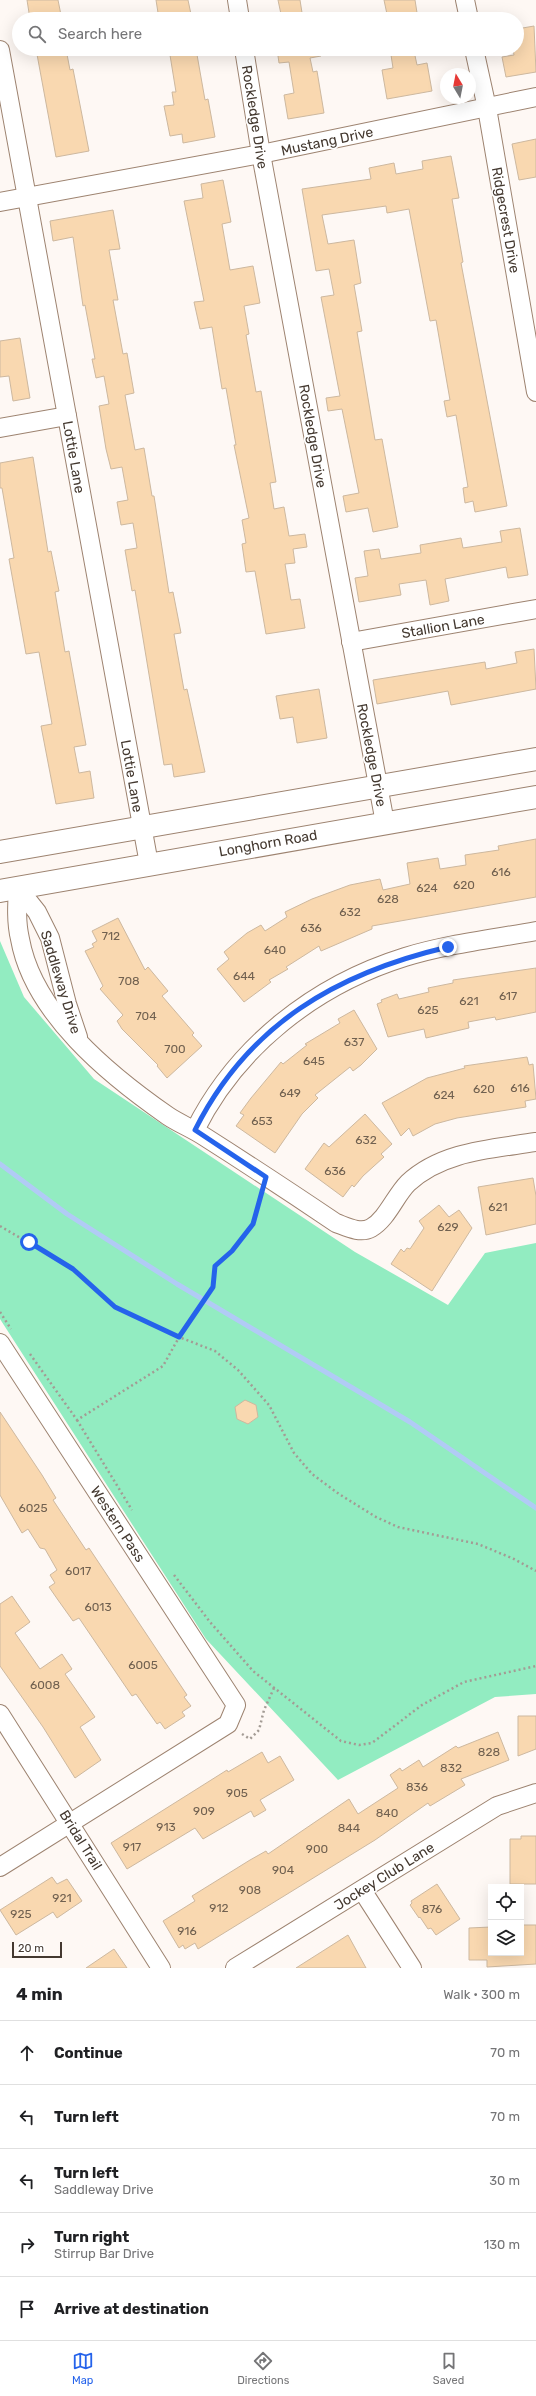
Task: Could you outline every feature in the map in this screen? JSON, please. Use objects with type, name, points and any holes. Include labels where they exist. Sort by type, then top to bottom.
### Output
[{"type":"main road","points":[[0,852],[536,759]]},
{"type":"main road","name":"Longhorn Road","points":[[9,889],[536,797]]},
{"type":"street","points":[[236,0],[239,12]]},
{"type":"street","points":[[465,0],[468,12]]},
{"type":"street","name":"Lottie Lane","points":[[0,50],[149,864]]},
{"type":"street","name":"Rockledge Drive","points":[[245,56],[261,154],[384,823]]},
{"type":"street","name":"Ridgecrest Drive","points":[[476,56],[487,108],[536,391]]},
{"type":"street","name":"Mustang Drive","points":[[0,202],[261,154],[536,98]]},
{"type":"street","points":[[0,428],[67,416]]},
{"type":"street","name":"Stallion Lane","points":[[351,642],[536,609]]},
{"type":"street","name":"Saddleway Drive","points":[[9,889],[17,913],[20,940],[28,968],[42,997],[59,1020],[104,1066],[134,1091],[170,1117],[195,1130],[336,1223],[354,1230],[371,1229],[383,1218],[394,1198],[408,1183],[428,1168],[449,1158],[536,1142]]},
{"type":"street","name":"Saddleway Drive","points":[[9,889],[37,912],[50,938],[67,1004],[80,1041]]},
{"type":"street","points":[[195,1130],[208,1104],[228,1076],[250,1051],[305,1004],[335,986],[404,957],[448,947],[536,931]]},
{"type":"street","name":"Western Pass","points":[[6,1338],[236,1705],[228,1724]]},
{"type":"street","name":"Bridal Trail","points":[[0,1714],[71,1823],[161,1968]]},
{"type":"street","points":[[0,1867],[228,1724]]},
{"type":"street","name":"Jockey Club Lane","points":[[235,1968],[497,1806],[536,1793]]},
{"type":"street","points":[[362,1890],[412,1968]]},
{"type":"path","points":[[77,1420],[163,1366],[179,1337],[213,1287],[215,1266],[232,1251],[253,1224],[266,1177]]},
{"type":"path","points":[[0,1226],[73,1269],[115,1307],[179,1337],[215,1351],[238,1370],[269,1405],[294,1453],[312,1474],[339,1494],[376,1517],[398,1527],[478,1544],[514,1559],[536,1571]]},
{"type":"path","points":[[0,1312],[6,1338]]},
{"type":"path","points":[[26,1350],[77,1420],[134,1514]]},
{"type":"path","points":[[172,1573],[210,1622],[253,1671],[340,1741],[360,1744],[372,1743],[422,1705],[464,1682],[536,1666]]},
{"type":"path","points":[[228,1724],[250,1739],[259,1730],[264,1710],[274,1688]]},
{"type":"green space","points":[[0,941],[24,997],[94,1079],[355,1252],[448,1305],[485,1253],[536,1243],[536,1694],[495,1697],[338,1780],[206,1639],[0,1319]]},
{"type":"building","points":[[27,0],[58,0],[60,12],[29,12]]},
{"type":"building","points":[[156,0],[188,0],[191,12],[158,12]]},
{"type":"building","points":[[278,0],[300,0],[302,12],[281,12]]},
{"type":"building","points":[[384,0],[415,0],[417,12],[387,12]]},
{"type":"building","points":[[534,26],[536,72],[506,77],[502,57],[524,56],[524,28]]},
{"type":"building","points":[[37,56],[67,56],[70,70],[73,69],[89,151],[56,157]]},
{"type":"building","points":[[170,56],[197,56],[205,100],[208,99],[215,137],[183,143],[182,134],[170,136],[164,106],[174,105],[172,92],[176,92]]},
{"type":"building","points":[[278,56],[321,56],[310,58],[313,72],[317,71],[324,113],[288,119],[284,95],[294,93],[289,62],[279,63]]},
{"type":"building","points":[[391,56],[415,56],[417,65],[427,63],[432,91],[387,99],[382,70],[393,68]]},
{"type":"building","points":[[536,139],[536,177],[519,180],[512,144]]},
{"type":"building","points":[[451,156],[459,198],[452,199],[463,262],[461,263],[507,506],[475,512],[473,501],[465,503],[463,488],[468,487],[456,415],[447,417],[444,401],[450,400],[436,320],[430,321],[409,209],[387,213],[386,206],[322,215],[328,244],[354,240],[361,283],[354,285],[362,331],[357,332],[375,440],[382,439],[398,527],[373,532],[368,508],[346,512],[343,496],[359,493],[342,409],[328,411],[326,398],[340,396],[321,297],[334,295],[329,269],[316,271],[302,189],[371,179],[369,168],[394,163],[396,174],[423,169],[422,161]]},
{"type":"building","points":[[223,180],[231,222],[222,224],[230,270],[253,266],[260,303],[244,306],[249,334],[246,335],[256,392],[261,391],[276,482],[270,483],[274,509],[284,507],[289,536],[305,534],[307,547],[293,549],[295,563],[285,564],[291,600],[300,599],[305,628],[266,634],[255,571],[246,572],[242,544],[246,543],[242,520],[249,518],[234,445],[236,445],[226,388],[222,389],[212,327],[200,329],[194,302],[204,301],[184,201],[203,198],[201,184]]},
{"type":"building","points":[[113,210],[120,249],[109,250],[118,300],[113,300],[123,354],[127,353],[134,393],[125,395],[135,450],[144,448],[152,496],[154,496],[169,593],[173,592],[181,633],[174,634],[184,690],[187,689],[205,772],[174,777],[172,764],[164,765],[135,590],[132,591],[125,550],[137,548],[133,523],[121,525],[117,502],[128,500],[122,467],[111,469],[106,449],[99,406],[109,404],[104,376],[96,378],[92,359],[95,359],[85,305],[83,306],[73,237],[53,241],[50,221]]},
{"type":"building","points":[[20,338],[30,398],[13,401],[9,376],[0,377],[0,341]]},
{"type":"building","points":[[33,457],[48,552],[51,551],[59,591],[55,592],[65,652],[69,651],[86,745],[74,747],[79,773],[90,771],[94,798],[56,804],[41,726],[52,724],[39,652],[26,654],[9,559],[14,558],[2,488],[0,488],[0,463]]},
{"type":"building","points":[[520,528],[528,575],[508,578],[506,567],[445,579],[449,601],[430,605],[426,580],[399,584],[401,595],[359,602],[355,578],[368,576],[364,551],[379,549],[381,559],[421,553],[420,545],[461,538],[463,548],[502,542],[500,531]]},
{"type":"building","points":[[534,649],[536,689],[451,705],[448,691],[377,704],[373,680],[485,662],[486,669],[517,663],[515,652]]},
{"type":"building","points":[[319,689],[327,738],[297,743],[293,717],[280,719],[276,696]]},
{"type":"building","points":[[536,839],[536,897],[372,926],[372,929],[321,951],[319,946],[286,967],[288,969],[269,980],[271,982],[244,1002],[217,969],[229,959],[224,952],[247,933],[261,925],[265,931],[287,917],[285,912],[312,899],[350,885],[380,879],[383,890],[410,884],[407,863],[438,858],[440,869],[466,865],[465,855],[499,850],[498,846]]},
{"type":"building","points":[[118,918],[145,970],[148,967],[168,991],[162,996],[194,1033],[192,1035],[202,1046],[167,1078],[157,1066],[158,1065],[122,1029],[117,1021],[123,1015],[100,989],[103,986],[85,951],[94,947],[92,944],[97,941],[92,931]]},
{"type":"building","points":[[536,968],[536,1012],[496,1020],[495,1017],[468,1022],[469,1028],[426,1038],[424,1029],[388,1037],[377,1004],[382,1002],[381,1000],[397,994],[399,999],[429,992],[428,988],[453,983],[453,980]]},
{"type":"building","points":[[354,1010],[377,1049],[353,1071],[350,1067],[315,1095],[318,1098],[302,1114],[275,1153],[236,1126],[244,1115],[240,1113],[281,1062],[283,1064],[307,1045],[305,1044],[340,1023],[338,1019]]},
{"type":"building","points":[[527,1057],[529,1065],[533,1064],[536,1099],[525,1101],[526,1107],[457,1118],[435,1124],[413,1136],[409,1128],[401,1136],[382,1103],[427,1078],[465,1068],[464,1066]]},
{"type":"building","points":[[365,1114],[392,1144],[381,1154],[384,1157],[363,1176],[354,1187],[352,1185],[343,1197],[305,1169],[324,1143],[329,1147]]},
{"type":"building","points":[[533,1178],[536,1196],[536,1224],[486,1235],[478,1187]]},
{"type":"building","points":[[439,1205],[449,1217],[459,1210],[472,1228],[432,1291],[391,1264],[401,1249],[404,1252],[407,1248],[410,1249],[424,1228],[419,1221]]},
{"type":"building","points":[[245,1400],[256,1405],[258,1417],[248,1424],[237,1419],[235,1407]]},
{"type":"building","points":[[0,1412],[42,1475],[56,1498],[53,1500],[86,1550],[89,1548],[187,1695],[184,1697],[191,1706],[182,1712],[185,1716],[165,1729],[160,1722],[157,1724],[136,1694],[132,1696],[79,1618],[73,1621],[58,1600],[49,1587],[55,1583],[50,1575],[57,1570],[45,1549],[40,1548],[28,1529],[22,1533],[0,1495]]},
{"type":"building","points":[[12,1596],[30,1622],[15,1633],[40,1669],[62,1654],[72,1669],[65,1674],[95,1717],[80,1727],[101,1760],[75,1778],[43,1727],[0,1666],[0,1604]]},
{"type":"building","points":[[518,1716],[536,1716],[536,1749],[518,1756]]},
{"type":"building","points":[[498,1732],[509,1760],[461,1779],[465,1785],[430,1806],[428,1803],[375,1840],[198,1949],[195,1943],[185,1949],[183,1945],[179,1948],[163,1921],[195,1901],[192,1896],[266,1851],[268,1854],[349,1799],[358,1814],[398,1788],[390,1775],[400,1768],[402,1771],[419,1760],[423,1767],[456,1746],[458,1748]]},
{"type":"building","points":[[262,1752],[268,1763],[280,1756],[294,1780],[260,1800],[266,1810],[254,1817],[251,1811],[203,1839],[195,1828],[127,1869],[111,1843],[227,1770],[228,1772]]},
{"type":"building","points":[[521,1836],[536,1836],[536,1884],[510,1884],[510,1839],[521,1839]]},
{"type":"building","points":[[52,1877],[57,1884],[67,1879],[82,1901],[57,1918],[53,1912],[16,1935],[0,1910]]},
{"type":"building","points":[[437,1884],[460,1919],[436,1935],[431,1928],[428,1929],[410,1905],[412,1903],[411,1901]]},
{"type":"building","points":[[524,1925],[536,1925],[536,1964],[487,1967],[487,1960],[469,1960],[469,1928],[488,1927],[488,1956],[524,1956]]},
{"type":"building","points":[[348,1935],[366,1968],[296,1968]]},
{"type":"building","points":[[114,1949],[127,1968],[86,1968]]},
{"type":"waterway","points":[[0,1164],[67,1214],[177,1284],[410,1422],[536,1508]]},
{"type":"route","points":[[29,1242],[73,1269],[115,1307],[179,1337],[213,1287],[215,1266],[232,1251],[253,1224],[266,1177],[195,1130],[208,1104],[228,1076],[250,1051],[305,1004],[335,986],[368,971],[404,957],[448,947]]}]
